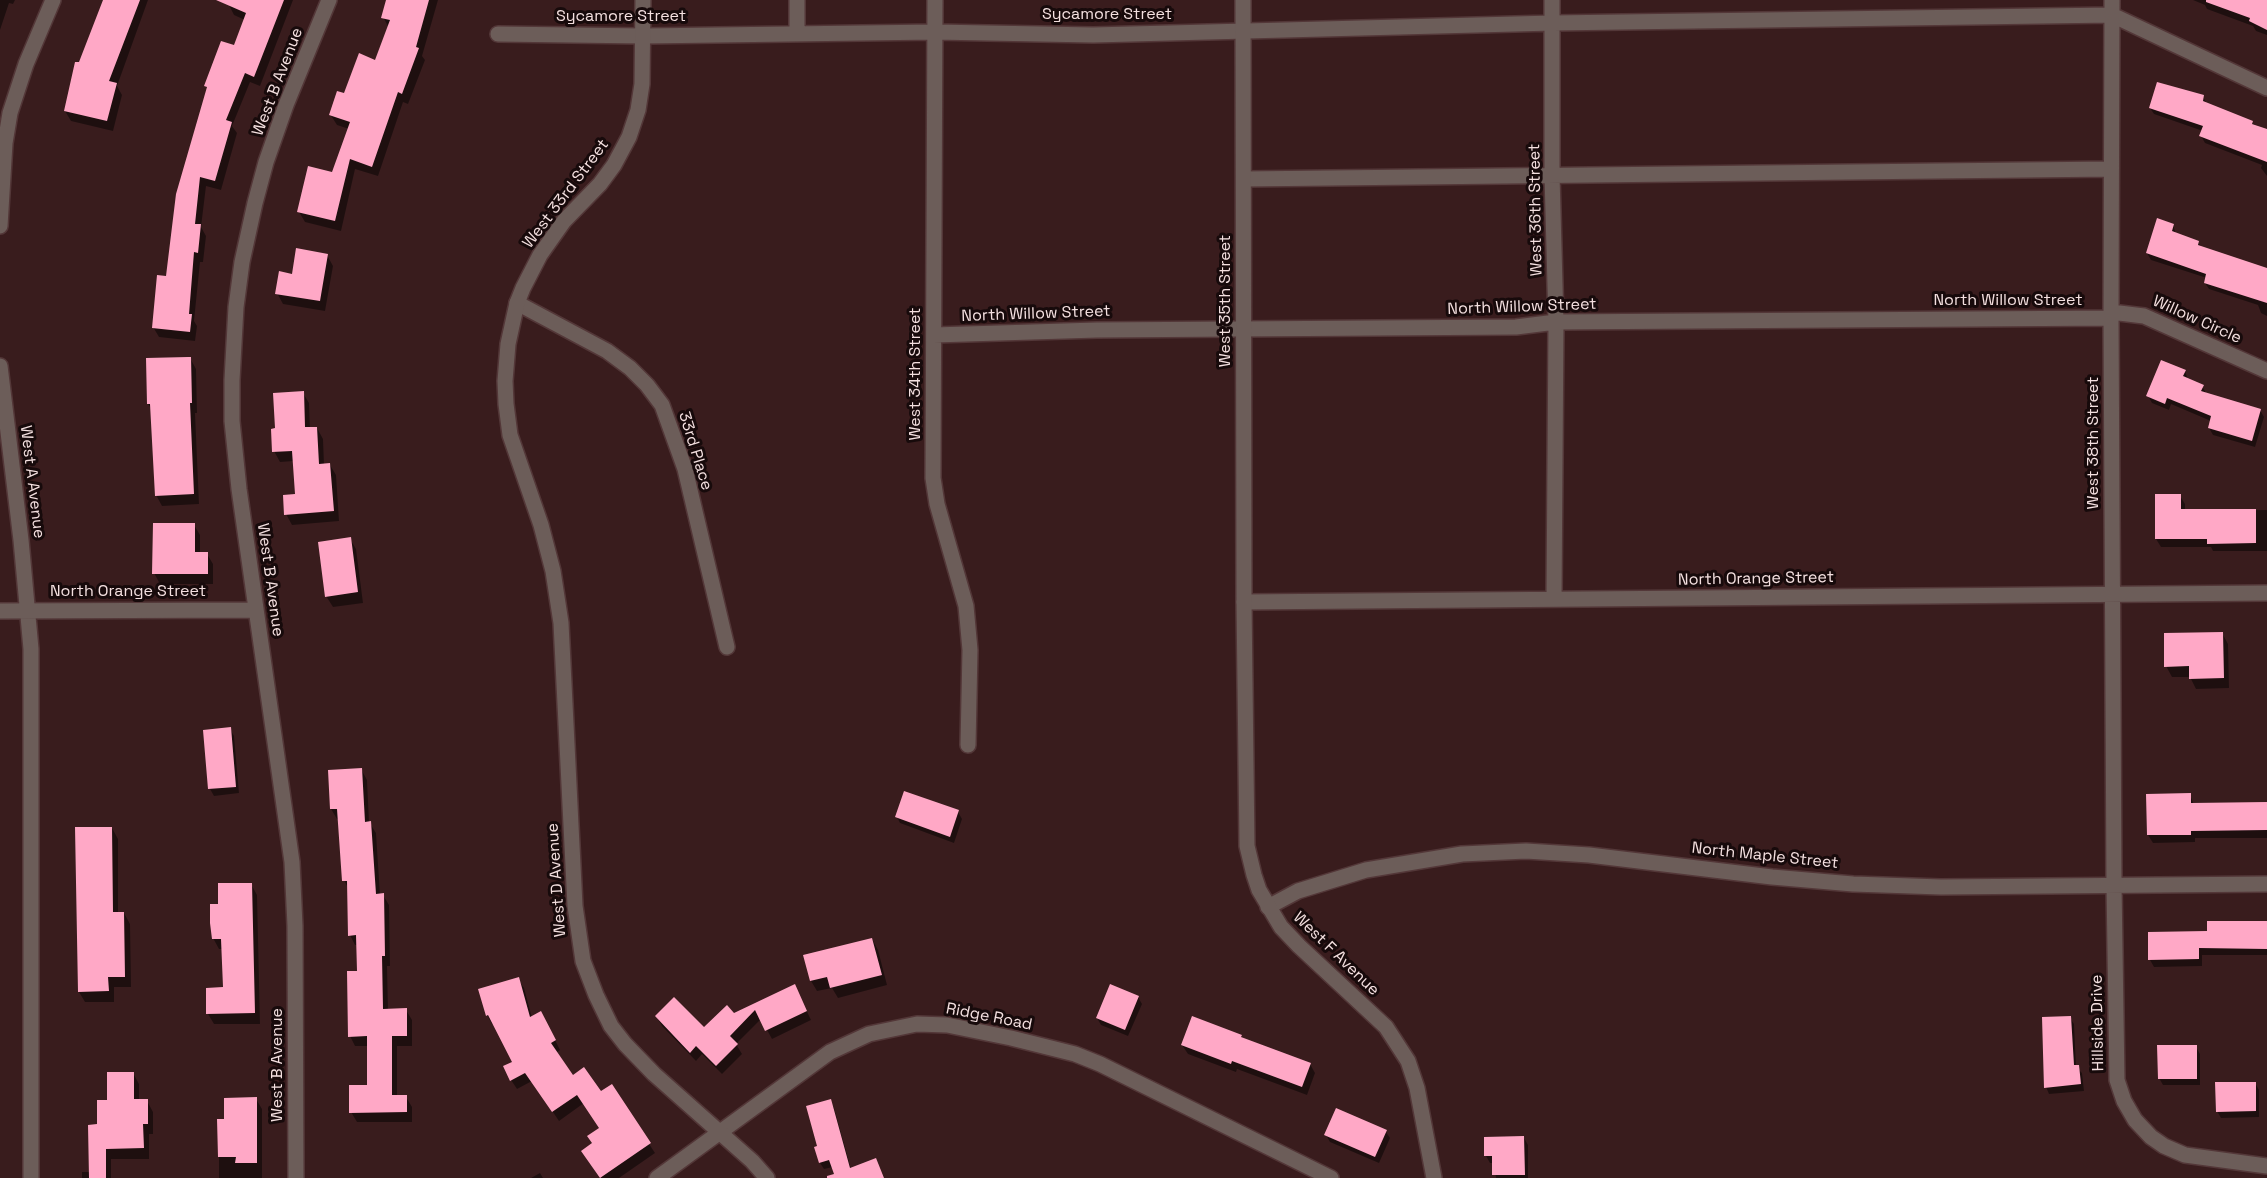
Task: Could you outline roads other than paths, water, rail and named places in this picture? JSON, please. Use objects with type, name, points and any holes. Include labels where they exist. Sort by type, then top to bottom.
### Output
[{"type":"street","points":[[0,226],[5,143],[10,113],[26,64],[53,0]]},
{"type":"street","name":"West B Avenue","points":[[296,1178],[295,926],[291,862],[239,489],[232,421],[232,380],[236,307],[242,262],[255,202],[286,105],[329,0]]},
{"type":"street","name":"West 33rd Street","points":[[536,511],[510,435],[506,404],[508,344],[517,303],[540,255],[564,222],[600,184],[614,165],[629,137],[638,110],[640,93],[644,0]]},
{"type":"street","points":[[797,0],[797,33]]},
{"type":"street","name":"West 34th Street","points":[[935,0],[933,478],[937,504],[966,606],[970,650],[968,745]]},
{"type":"street","name":"West 35th Street","points":[[1244,0],[1244,602]]},
{"type":"street","name":"West 36th Street","points":[[1552,0],[1552,175],[1556,322],[1554,599]]},
{"type":"street","points":[[2112,8],[2267,88]]},
{"type":"street","name":"Sycamore Street","points":[[498,34],[644,36],[935,32],[1093,34],[2112,8]]},
{"type":"street","name":"West 38th Street","points":[[2112,8],[2110,169],[2114,885]]},
{"type":"street","points":[[1244,179],[2110,169]]},
{"type":"street","name":"33rd Place","points":[[517,303],[607,351],[630,368],[662,405],[685,469],[727,647]]},
{"type":"street","name":"North Willow Street","points":[[934,335],[1244,328],[1516,327],[1556,322],[2111,315]]},
{"type":"street","name":"Willow Circle","points":[[2111,315],[2144,316],[2267,371]]},
{"type":"street","name":"West A Avenue","points":[[0,366],[21,540],[31,649],[31,1178]]},
{"type":"street","name":"West D Avenue","points":[[536,511],[553,571],[561,623],[575,906],[583,961],[611,1026],[625,1044],[654,1074],[752,1161],[767,1178]]},
{"type":"street","name":"North Orange Street","points":[[1244,602],[2267,593]]},
{"type":"street","name":"West F Avenue","points":[[1244,602],[1247,846],[1254,875],[1268,907],[1281,927],[1366,1008],[1394,1038],[1408,1061],[1417,1088],[1434,1178]]},
{"type":"street","name":"North Orange Street","points":[[0,611],[256,610]]},
{"type":"street","name":"North Maple Street","points":[[1268,907],[1298,891],[1378,867],[1462,854],[1526,851],[1589,855],[1772,877],[1853,884],[1941,887],[2267,884]]},
{"type":"street","name":"Hillside Drive","points":[[2114,885],[2117,1080],[2124,1101],[2141,1127],[2164,1146],[2213,1160],[2267,1166]]},
{"type":"street","name":"Ridge Road","points":[[657,1178],[830,1052],[855,1039],[888,1029],[917,1024],[947,1025],[1075,1054],[1100,1064],[1331,1178]]}]
